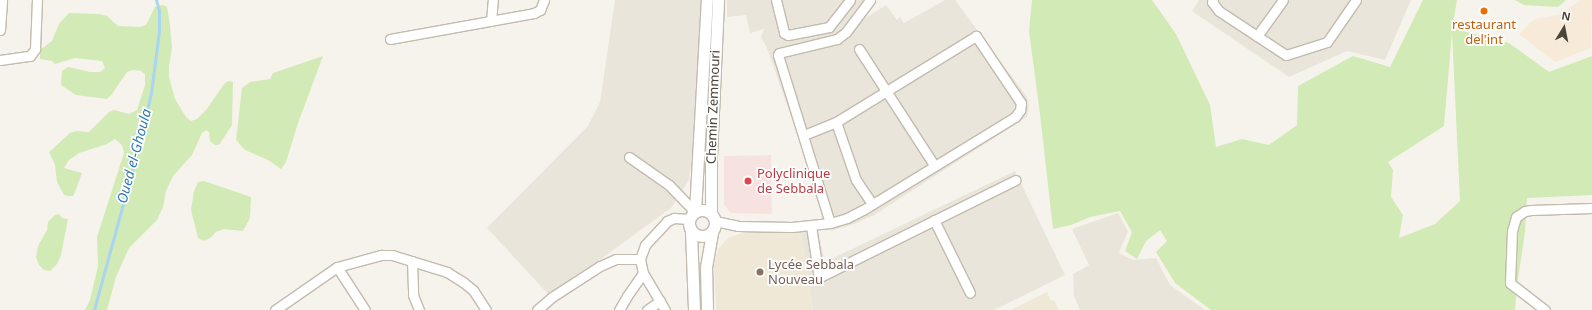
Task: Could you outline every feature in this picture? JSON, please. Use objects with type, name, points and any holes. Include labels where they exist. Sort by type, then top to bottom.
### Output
[{"type":"street","points":[[0,30],[2,0]]},
{"type":"street","points":[[0,60],[30,56],[35,49],[36,0]]},
{"type":"street","points":[[491,21],[493,0]]},
{"type":"street","points":[[390,39],[538,12],[544,0]]},
{"type":"street","name":"Chemin Zemmouri","points":[[694,310],[691,231],[689,225],[692,215],[707,0]]},
{"type":"street","name":"Chemin Zemmouri","points":[[707,310],[706,267],[712,233],[715,227],[713,218],[710,156],[718,0]]},
{"type":"street","points":[[776,0],[784,33],[788,35],[829,27],[850,0]]},
{"type":"street","points":[[830,223],[778,54],[837,39],[846,32],[870,0]]},
{"type":"street","points":[[1213,0],[1212,2],[1219,11],[1286,55],[1327,42],[1356,0]]},
{"type":"street","points":[[1257,36],[1283,0]]},
{"type":"street","points":[[665,310],[643,273],[640,259],[645,245],[667,221],[674,218],[692,215],[703,210],[713,218],[738,226],[810,226],[830,223],[847,218],[1015,117],[1020,110],[1021,103],[976,36],[836,122],[803,135]]},
{"type":"street","points":[[859,49],[934,165]]},
{"type":"street","points":[[836,122],[856,180],[872,204]]},
{"type":"street","points":[[629,157],[675,191],[692,215]]},
{"type":"street","points":[[810,226],[818,272],[822,276],[1015,180]]},
{"type":"street","points":[[1545,310],[1510,283],[1512,231],[1516,217],[1525,211],[1531,210],[1592,208]]},
{"type":"street","points":[[934,220],[970,293]]},
{"type":"street","points":[[691,231],[701,236],[712,233]]},
{"type":"street","points":[[275,310],[337,267],[348,262],[381,255],[392,255],[446,272],[473,290],[486,310]]},
{"type":"street","points":[[537,310],[552,296],[600,266],[616,259],[640,259]]},
{"type":"street","points":[[412,261],[413,296],[418,310]]},
{"type":"street","points":[[337,267],[365,310]]},
{"type":"street","points":[[619,310],[643,273]]},
{"type":"street","points":[[648,310],[660,301]]},
{"type":"shaded area","points":[[615,0],[701,0],[692,155],[689,180],[671,208],[550,296],[487,228],[588,126],[600,102]]},
{"type":"shaded area","points":[[727,0],[872,0],[848,29],[886,5],[897,20],[900,17],[904,23],[945,0],[955,0],[1027,97],[1029,106],[1027,117],[874,215],[854,224],[831,231],[767,48],[761,37],[764,29],[750,33],[746,15],[727,17]]},
{"type":"shaded area","points":[[1199,0],[1411,0],[1385,60],[1347,51],[1289,77],[1192,11]]},
{"type":"shaded area","points":[[1581,0],[1592,0],[1591,48],[1555,62],[1519,34],[1535,19],[1559,15]]},
{"type":"shaded area","name":"Polyclinique de Sebbala","points":[[771,155],[772,214],[731,213],[724,205],[724,156]]},
{"type":"shaded area","points":[[1015,171],[1065,275],[994,310],[813,310],[800,228],[817,226],[825,262]]},
{"type":"shaded area","points":[[1118,213],[1128,231],[1119,253],[1133,260],[1156,258],[1170,285],[1205,310],[1080,310],[1074,296],[1073,274],[1089,265],[1072,229]]},
{"type":"shaded area","name":"Lycée Sebbala Nouveau","points":[[800,228],[813,310],[716,310],[714,266],[718,249],[728,238],[742,233]]},
{"type":"shaded area","points":[[1047,292],[1051,301],[1054,300],[1059,310],[1011,310]]},
{"type":"green space","points":[[1032,0],[1152,0],[1176,34],[1210,105],[1216,147],[1242,139],[1269,145],[1297,125],[1298,86],[1353,56],[1390,67],[1423,0],[1457,0],[1452,28],[1509,43],[1549,72],[1592,56],[1592,195],[1527,198],[1525,232],[1515,310],[1211,310],[1175,283],[1156,252],[1167,241],[1160,230],[1146,241],[1137,259],[1125,251],[1132,232],[1120,211],[1090,217],[1071,225],[1053,229],[1029,31]],"holes":[[[1452,32],[1460,201],[1435,224],[1399,238],[1403,215],[1391,197],[1393,170],[1388,162],[1444,126]]]},
{"type":"green space","points":[[1515,0],[1566,0],[1558,7],[1524,5]]},
{"type":"green space","points":[[163,5],[167,7],[170,25],[172,48],[169,77],[175,99],[186,117],[191,121],[197,119],[207,109],[224,84],[228,81],[233,82],[232,125],[219,145],[215,145],[210,141],[209,132],[206,130],[202,133],[192,155],[173,176],[166,191],[163,207],[157,220],[129,248],[116,277],[107,310],[85,310],[90,300],[98,266],[97,237],[124,153],[122,145],[115,139],[107,144],[79,153],[69,160],[64,168],[82,173],[73,196],[67,196],[64,195],[57,182],[55,165],[49,152],[70,133],[76,131],[89,132],[109,112],[114,110],[129,114],[137,110],[145,85],[145,74],[141,71],[133,70],[127,72],[107,99],[76,95],[61,85],[62,71],[68,67],[90,72],[100,72],[105,68],[102,61],[75,58],[55,64],[52,61],[40,59],[41,49],[52,41],[59,24],[69,13],[99,14],[107,16],[118,26],[140,27],[146,25],[155,7]]},
{"type":"green space","points":[[323,56],[298,123],[286,162],[281,169],[268,160],[245,150],[236,140],[242,88],[250,82],[270,79],[273,73]]},
{"type":"green space","points":[[204,181],[251,197],[250,218],[243,231],[224,229],[216,232],[204,241],[198,238],[191,210],[194,191],[198,182]]},
{"type":"green space","points":[[59,214],[62,218],[68,219],[61,255],[57,264],[50,271],[44,270],[39,265],[36,257],[38,246],[47,230],[48,222],[55,215]]},
{"type":"waterway","name":"Oued el-Ghoula","points":[[94,310],[139,145],[151,93],[159,31],[159,11],[156,0]]},
{"type":"place","name":"restaurant del'int","points":[[1484,11]]},
{"type":"place","name":"Polyclinique de Sebbala","points":[[748,181]]},
{"type":"place","name":"Lycée Sebbala Nouveau","points":[[760,272]]}]
